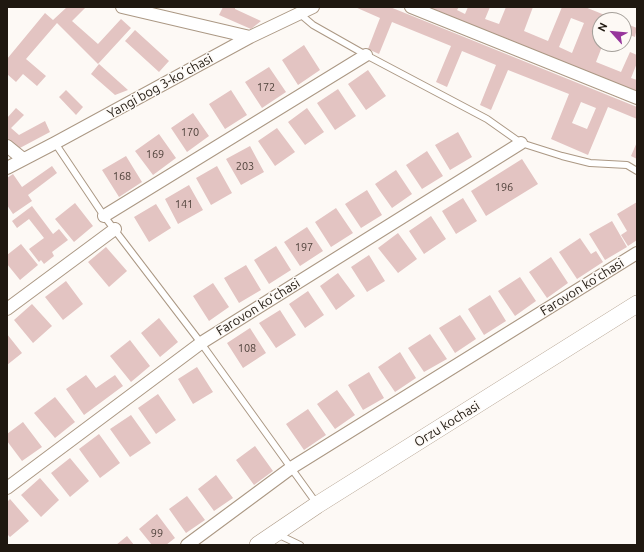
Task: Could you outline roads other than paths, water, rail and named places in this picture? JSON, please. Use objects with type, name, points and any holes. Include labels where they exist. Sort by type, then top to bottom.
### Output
[{"type":"main road","name":"Orzu kochasi","points":[[258,545],[275,536],[317,505],[637,304]]},
{"type":"street","points":[[122,7],[250,37]]},
{"type":"street","name":"Yangi bog 3-koʼchasi","points":[[7,168],[250,37],[313,7]]},
{"type":"street","points":[[411,7],[637,98]]},
{"type":"street","points":[[104,216],[366,55]]},
{"type":"street","name":"Farovon koʻchasi","points":[[7,488],[201,343],[521,143]]},
{"type":"street","points":[[7,146],[22,159]]},
{"type":"street","points":[[7,309],[115,229]]},
{"type":"street","name":"Farovon koʻchasi","points":[[187,545],[291,468],[637,253]]},
{"type":"lane","points":[[300,14],[313,25],[366,55],[487,119],[521,143],[590,163],[627,165],[637,171]]},
{"type":"lane","points":[[55,143],[104,216],[201,343],[317,505]]},
{"type":"lane","points":[[275,536],[300,545]]}]
